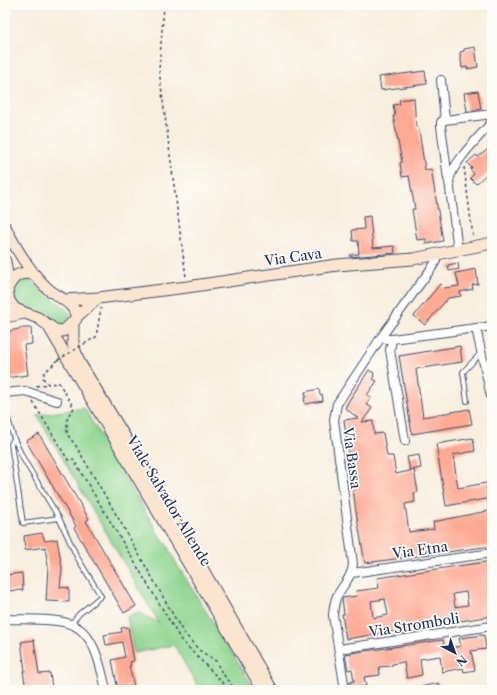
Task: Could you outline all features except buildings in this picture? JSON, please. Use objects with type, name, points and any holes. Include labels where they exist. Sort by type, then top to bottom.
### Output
[{"type":"main road","points":[[5,227],[32,274],[49,290],[71,306],[75,319]]},
{"type":"main road","name":"Via Cava","points":[[64,300],[98,298],[187,287],[337,265],[413,259],[492,243]]},
{"type":"main road","points":[[5,261],[7,296],[11,305],[15,309],[38,318],[55,330],[62,331],[69,328],[75,319],[98,298]]},
{"type":"main road","points":[[7,288],[11,281],[19,275],[24,273],[32,274]]},
{"type":"main road","points":[[5,316],[26,313]]},
{"type":"main road","name":"Viale Salvador Allende","points":[[75,319],[73,345],[79,362],[154,485],[272,690]]},
{"type":"main road","name":"Viale Salvador Allende","points":[[49,327],[263,690]]},
{"type":"street","points":[[441,80],[445,120]]},
{"type":"street","points":[[458,250],[441,126],[442,122],[445,120],[492,114]]},
{"type":"street","points":[[449,181],[453,169],[461,158],[492,122]]},
{"type":"street","name":"Via Bassa","points":[[352,572],[353,564],[334,412],[337,404],[382,336],[433,266],[436,261],[435,254]]},
{"type":"street","points":[[382,336],[387,339],[392,339],[492,326]]},
{"type":"street","points":[[476,328],[492,401]]},
{"type":"street","points":[[392,339],[390,350],[405,441]]},
{"type":"street","points":[[5,393],[25,391],[57,401]]},
{"type":"street","name":"Via Etna","points":[[352,572],[492,553]]},
{"type":"street","points":[[345,690],[334,615],[334,604],[337,596],[352,572]]},
{"type":"street","points":[[5,619],[57,621],[71,624],[80,630],[94,647],[106,690]]},
{"type":"street","name":"Via Stromboli","points":[[339,649],[492,626]]},
{"type":"lane","points":[[467,401],[463,372],[482,352]]},
{"type":"lane","points":[[5,409],[14,439],[24,460],[59,518],[77,557],[101,596],[79,614],[71,624]]},
{"type":"lane","points":[[14,439],[12,444],[24,523],[59,518]]},
{"type":"path","points":[[164,5],[159,70],[187,287]]},
{"type":"path","points":[[461,158],[467,182],[474,247]]},
{"type":"path","points":[[84,344],[58,360],[44,373],[43,378],[48,384],[59,383],[74,408],[68,416],[67,434],[87,465],[183,632],[199,650],[216,661],[222,673],[230,682],[234,690]]},
{"type":"path","points":[[25,391],[68,460],[73,459],[181,640],[225,685],[228,690]]},
{"type":"green space","points":[[29,280],[47,296],[63,306],[69,312],[71,316],[65,324],[56,325],[17,303],[13,293],[14,287],[22,281]]},
{"type":"green space","points":[[84,408],[162,540],[164,540],[179,568],[255,690],[200,690],[174,645],[134,653],[127,617],[138,612],[159,623],[37,415]]}]
